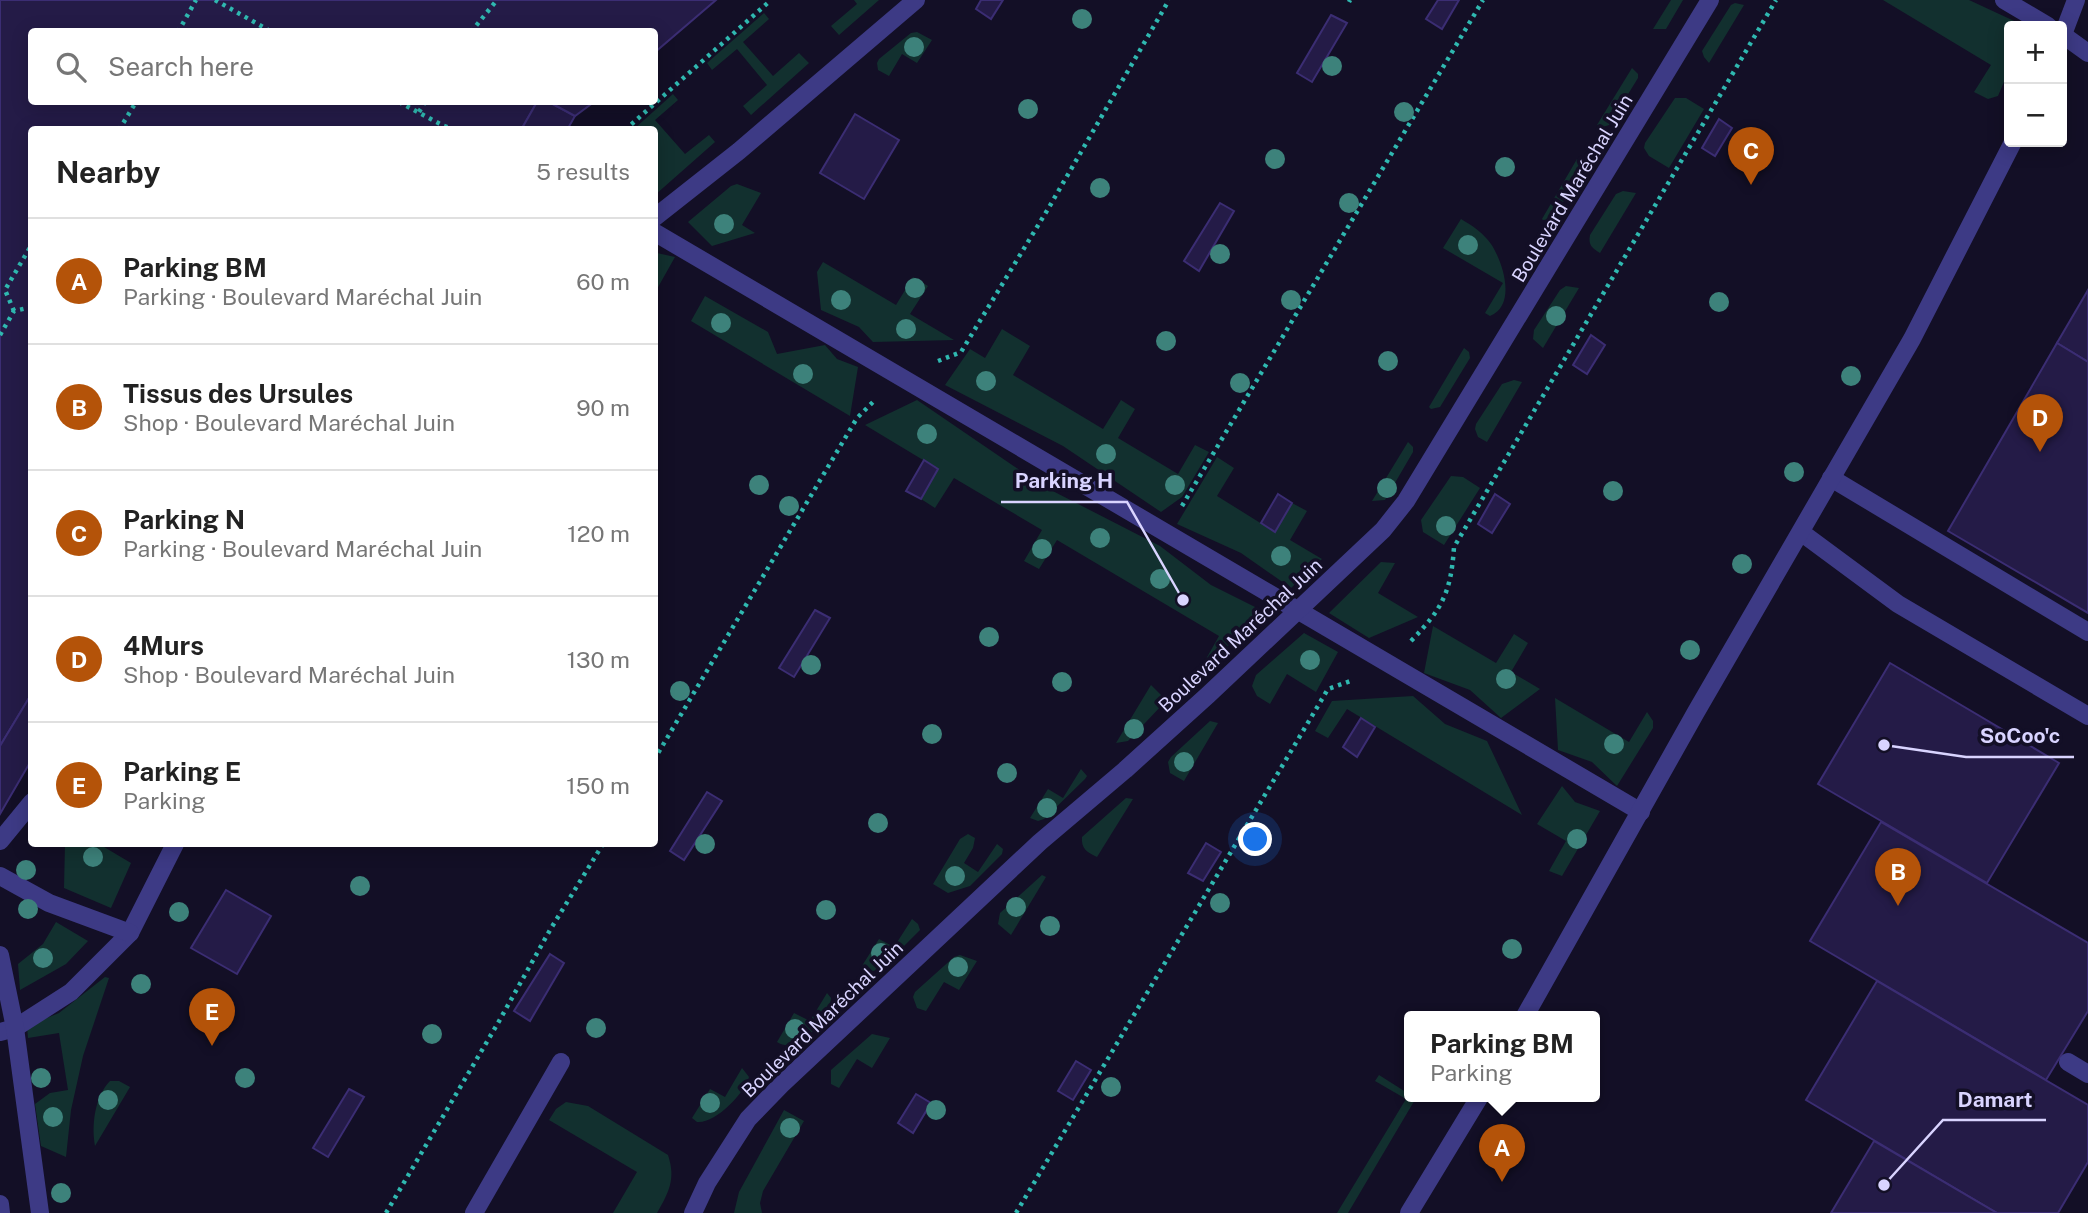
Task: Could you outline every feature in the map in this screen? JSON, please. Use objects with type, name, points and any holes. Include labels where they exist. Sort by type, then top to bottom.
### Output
[{"type":"street","points":[[658,215],[916,0]]},
{"type":"street","name":"Boulevard Maréchal Juin","points":[[693,1213],[707,1183],[748,1119],[781,1085],[1041,842],[1199,703],[1383,530],[1406,501],[1710,0]]},
{"type":"street","points":[[2004,0],[2040,21]]},
{"type":"street","points":[[2067,23],[2076,0]]},
{"type":"street","points":[[2067,39],[2088,53]]},
{"type":"street","points":[[1528,1011],[1696,712],[1912,339],[2010,147]]},
{"type":"street","points":[[658,235],[1641,812]]},
{"type":"street","points":[[1831,478],[2088,632]]},
{"type":"street","points":[[1802,533],[1898,604],[2088,716]]},
{"type":"street","points":[[0,841],[28,807]]},
{"type":"street","points":[[8,1030],[71,992],[130,933],[173,847]]},
{"type":"street","points":[[0,876],[49,902],[130,933]]},
{"type":"street","points":[[0,955],[8,1030],[40,1213]]},
{"type":"street","points":[[474,1213],[561,1062]]},
{"type":"street","points":[[2068,1062],[2088,1074]]},
{"type":"street","points":[[1409,1213],[1476,1102]]},
{"type":"street","points":[[0,1204],[1,1213]]},
{"type":"path","points":[[180,28],[197,0]]},
{"type":"path","points":[[215,0],[265,28]]},
{"type":"path","points":[[474,28],[497,0]]},
{"type":"path","points":[[658,101],[771,0]]},
{"type":"path","points":[[658,753],[857,418],[898,377],[961,352],[1169,0]]},
{"type":"path","points":[[1166,533],[1483,0]]},
{"type":"path","points":[[1016,1213],[1328,689],[1389,665],[1428,624],[1446,597],[1453,568],[1454,547],[1776,0]]},
{"type":"path","points":[[121,126],[134,105]]},
{"type":"path","points":[[405,105],[444,126]]},
{"type":"path","points":[[419,112],[423,105]]},
{"type":"path","points":[[629,126],[653,105]]},
{"type":"path","points":[[14,311],[5,290],[28,251]]},
{"type":"path","points":[[0,335],[14,311],[28,308]]},
{"type":"path","points":[[386,1213],[601,847]]},
{"type":"green space","points":[[854,0],[879,0],[839,35],[831,26],[857,4]]},
{"type":"green space","points":[[1671,0],[1683,0],[1666,29],[1653,29]]},
{"type":"green space","points":[[1883,0],[1969,0],[2014,21],[2004,21],[2004,82],[1998,96],[1988,99],[1974,92],[1991,65]]},
{"type":"green space","points":[[1731,5],[1744,5],[1709,63],[1702,51]]},
{"type":"green space","points":[[764,13],[769,19],[743,42],[773,76],[799,53],[809,63],[751,115],[743,106],[767,85],[737,49],[712,70],[707,63]]},
{"type":"green space","points":[[917,32],[932,40],[917,63],[902,54],[889,76],[878,70],[879,59],[911,33]]},
{"type":"green space","points":[[1632,68],[1638,78],[1609,125],[1597,125]]},
{"type":"green space","points":[[673,94],[678,100],[655,120],[685,154],[709,135],[715,142],[658,192],[658,126],[637,126]]},
{"type":"green space","points":[[1675,98],[1686,98],[1704,109],[1669,168],[1649,156],[1644,148]]},
{"type":"green space","points":[[1577,159],[1583,169],[1553,219],[1543,220],[1542,219]]},
{"type":"green space","points":[[737,184],[761,193],[742,225],[755,233],[712,246],[688,222]]},
{"type":"green space","points":[[1623,191],[1636,193],[1600,253],[1591,246],[1590,235],[1616,194]]},
{"type":"green space","points":[[1461,219],[1488,240],[1500,261],[1505,293],[1503,303],[1490,316],[1485,313],[1503,283],[1443,248]]},
{"type":"green space","points":[[658,253],[675,257],[658,287]]},
{"type":"green space","points":[[823,262],[896,305],[913,277],[928,286],[910,314],[954,340],[873,342],[859,327],[821,310],[817,272]]},
{"type":"green space","points":[[1566,286],[1579,288],[1543,348],[1533,339],[1534,330],[1560,290]]},
{"type":"green space","points":[[705,296],[768,332],[777,354],[825,345],[837,359],[858,367],[850,416],[691,321]]},
{"type":"green space","points":[[1002,329],[1030,346],[1013,375],[1103,429],[1121,400],[1135,409],[1118,438],[1178,474],[1195,445],[1209,452],[1182,497],[1161,512],[1063,446],[945,385],[970,349],[985,358]]},
{"type":"green space","points":[[1464,348],[1469,352],[1470,358],[1440,407],[1431,409],[1429,407]]},
{"type":"green space","points":[[1514,380],[1522,382],[1487,442],[1478,437],[1476,424],[1502,384]]},
{"type":"green space","points":[[917,400],[1043,486],[1160,546],[1211,585],[1265,612],[1207,666],[1202,666],[1219,636],[1057,540],[1039,569],[1024,561],[1042,530],[954,478],[935,508],[921,499],[938,469],[865,425]]},
{"type":"green space","points":[[1408,442],[1413,447],[1413,452],[1385,500],[1372,501]]},
{"type":"green space","points":[[1217,457],[1234,468],[1217,496],[1275,532],[1292,503],[1307,511],[1290,540],[1322,559],[1291,588],[1241,553],[1177,524]]},
{"type":"green space","points":[[1451,476],[1463,477],[1480,488],[1444,545],[1423,532],[1421,520]]},
{"type":"green space","points":[[1381,562],[1395,563],[1378,593],[1418,617],[1369,638],[1329,613]]},
{"type":"green space","points":[[1433,626],[1496,663],[1514,634],[1528,643],[1511,672],[1540,689],[1501,718],[1470,690],[1424,673]]},
{"type":"green space","points":[[1304,633],[1338,652],[1316,692],[1287,674],[1270,704],[1257,696],[1252,686],[1256,675]]},
{"type":"green space","points":[[1151,685],[1164,698],[1162,705],[1128,741],[1116,743]]},
{"type":"green space","points":[[1413,696],[1445,724],[1487,741],[1522,815],[1347,709],[1328,738],[1315,731],[1332,701]]},
{"type":"green space","points":[[1555,698],[1629,742],[1647,712],[1653,721],[1653,728],[1617,786],[1592,762],[1558,750]]},
{"type":"green space","points":[[1210,721],[1218,723],[1184,781],[1170,773],[1168,762],[1171,757]]},
{"type":"green space","points":[[1081,769],[1087,776],[1085,779],[1044,819],[1038,821],[1030,818],[1048,789],[1063,798]]},
{"type":"green space","points":[[1562,786],[1575,802],[1600,811],[1562,876],[1549,871],[1566,841],[1537,824]]},
{"type":"green space","points":[[1126,798],[1133,799],[1097,857],[1088,852],[1082,837]]},
{"type":"green space","points":[[968,834],[975,838],[973,848],[964,863],[978,872],[997,844],[1003,849],[1002,854],[970,886],[948,893],[933,884],[960,839]]},
{"type":"green space","points":[[65,847],[104,847],[131,863],[111,908],[64,888]]},
{"type":"green space","points":[[1042,875],[1046,877],[1011,935],[998,924],[1000,913]]},
{"type":"green space","points":[[912,919],[920,930],[882,968],[873,971],[860,969],[879,939],[894,947]]},
{"type":"green space","points":[[56,922],[88,941],[66,964],[20,990],[18,964],[43,944]]},
{"type":"green space","points":[[960,955],[977,961],[959,990],[944,982],[926,1011],[917,1008],[913,997],[915,992],[954,957]]},
{"type":"green space","points":[[105,977],[109,978],[83,1056],[71,1110],[66,1157],[41,1146],[35,1104],[50,1093],[68,1090],[59,1033],[28,1038],[27,1026],[59,1013]]},
{"type":"green space","points":[[827,993],[831,998],[829,1016],[818,1027],[791,1045],[777,1042],[794,1013],[810,1021]]},
{"type":"green space","points":[[872,1034],[890,1038],[872,1068],[857,1059],[839,1088],[831,1084],[831,1070]]},
{"type":"green space","points":[[742,1068],[749,1077],[742,1091],[728,1106],[704,1121],[697,1122],[692,1118],[710,1089],[725,1097]]},
{"type":"green space","points":[[1379,1075],[1404,1091],[1404,1098],[1375,1081]]},
{"type":"green space","points":[[110,1081],[119,1081],[130,1087],[95,1146],[95,1111]]},
{"type":"green space","points":[[566,1102],[588,1106],[668,1155],[670,1185],[657,1213],[613,1213],[637,1172],[549,1120],[556,1109]]},
{"type":"green space","points":[[1404,1102],[1414,1102],[1348,1213],[1337,1213]]},
{"type":"green space","points":[[784,1110],[804,1121],[763,1191],[760,1203],[762,1213],[734,1213],[739,1192]]},
{"type":"building","points":[[0,0],[716,0],[658,50],[658,28],[28,28],[28,105],[535,105],[523,126],[28,126],[28,700],[0,746]]},
{"type":"building","points":[[981,0],[1003,0],[991,19],[976,9]]},
{"type":"building","points":[[1438,0],[1459,0],[1442,29],[1426,19]]},
{"type":"building","points":[[1331,15],[1347,23],[1312,82],[1297,73]]},
{"type":"building","points":[[535,105],[555,105],[575,116],[569,126],[523,126]]},
{"type":"building","points":[[555,105],[590,105],[575,116]]},
{"type":"building","points":[[855,114],[899,140],[864,199],[820,173]]},
{"type":"building","points":[[1719,119],[1732,128],[1715,156],[1702,148]]},
{"type":"building","points":[[1220,203],[1234,211],[1199,271],[1184,261]]},
{"type":"building","points":[[2088,290],[2088,362],[2057,343]]},
{"type":"building","points":[[1591,335],[1605,345],[1587,374],[1573,365]]},
{"type":"building","points":[[2057,343],[2088,362],[2088,613],[1948,531]]},
{"type":"building","points":[[924,460],[938,469],[921,499],[906,491]]},
{"type":"building","points":[[1278,494],[1292,503],[1275,532],[1261,523]]},
{"type":"building","points":[[1495,494],[1510,504],[1492,533],[1478,524]]},
{"type":"building","points":[[815,610],[830,618],[794,677],[779,668]]},
{"type":"building","points":[[1890,663],[2059,763],[1987,883],[1818,784]]},
{"type":"building","points":[[28,700],[28,766],[0,814],[0,746]]},
{"type":"building","points":[[1361,718],[1375,727],[1357,757],[1343,747]]},
{"type":"building","points":[[707,792],[722,801],[684,860],[670,851]]},
{"type":"building","points":[[1881,822],[2088,943],[2088,1011],[2046,1080],[1810,941]]},
{"type":"building","points":[[1206,843],[1221,852],[1203,881],[1188,873]]},
{"type":"building","points":[[226,890],[271,916],[237,974],[191,948]]},
{"type":"building","points":[[550,954],[564,963],[530,1021],[514,1011]]},
{"type":"building","points":[[1877,981],[2088,1105],[2088,1162],[2058,1213],[1997,1213],[1806,1100]]},
{"type":"building","points":[[1076,1061],[1091,1070],[1073,1100],[1058,1091]]},
{"type":"building","points":[[349,1089],[364,1097],[328,1157],[313,1148]]},
{"type":"building","points":[[916,1094],[931,1103],[913,1133],[898,1123]]},
{"type":"building","points":[[1874,1141],[1997,1213],[1831,1213]]},
{"type":"place","name":"Parking N","points":[[1751,185]]},
{"type":"place","name":"4Murs","points":[[2040,452]]},
{"type":"place","name":"Parking H","points":[[1183,600]]},
{"type":"place","name":"SoCoo'c","points":[[1884,745]]},
{"type":"place","name":"Tissus des Ursules","points":[[1898,906]]},
{"type":"place","name":"Parking E","points":[[212,1046]]},
{"type":"place","name":"Parking BM","points":[[1502,1182]]},
{"type":"place","name":"Damart","points":[[1884,1185]]}]
